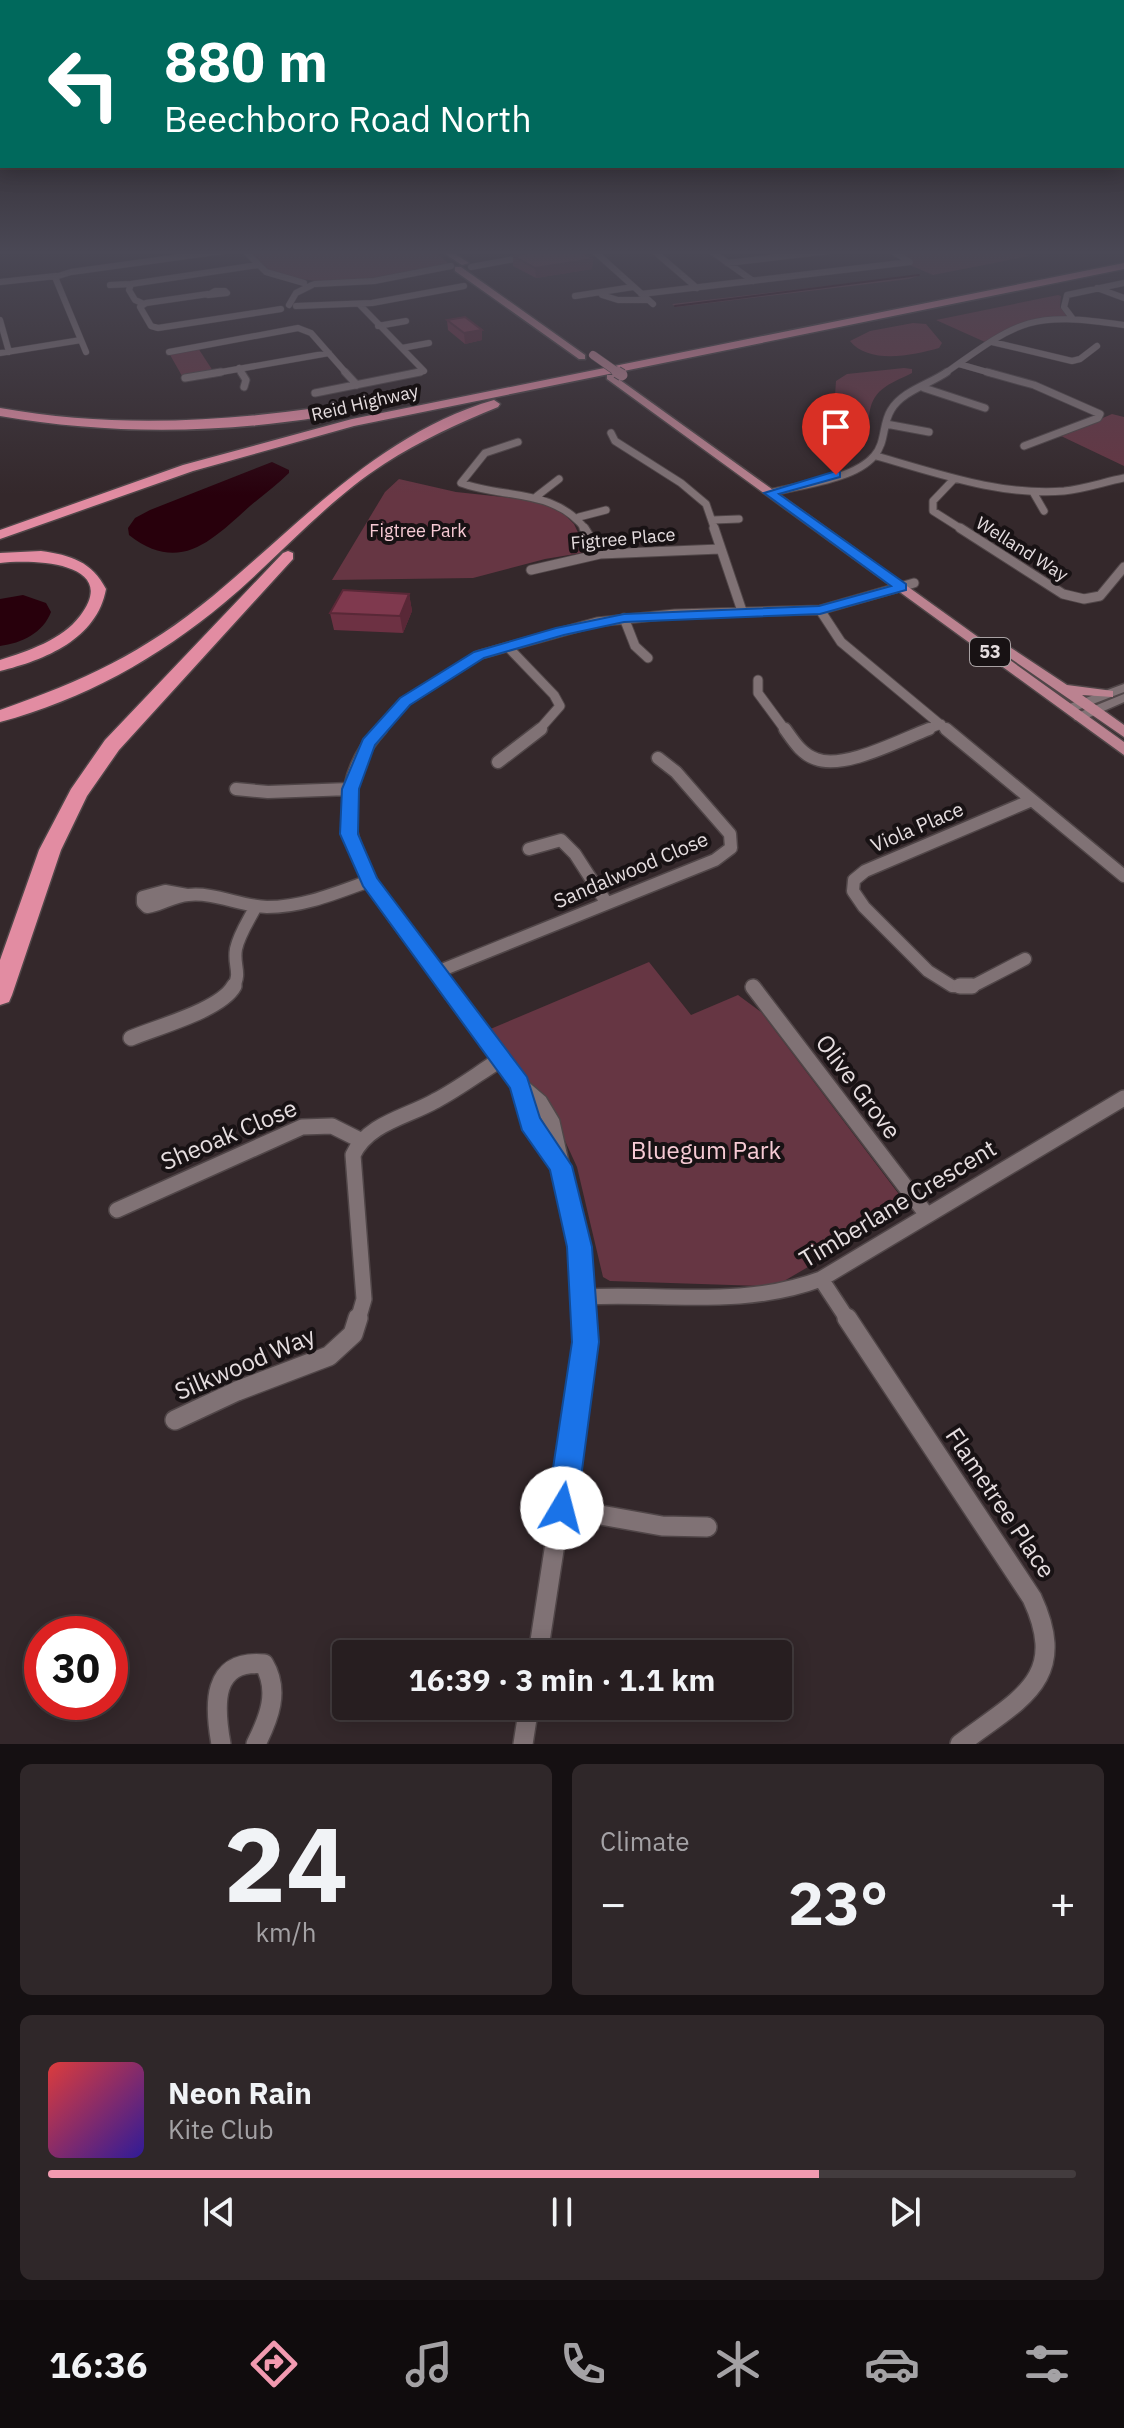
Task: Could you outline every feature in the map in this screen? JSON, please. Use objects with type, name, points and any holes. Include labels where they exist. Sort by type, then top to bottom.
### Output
[{"type":"highway","name":"Reid Highway","points":[[0,524],[137,475],[263,436],[382,406],[743,332]]},
{"type":"highway","name":"Reid Highway","points":[[0,535],[145,482],[312,433],[511,389],[801,332]]},
{"type":"highway","points":[[0,716],[102,678],[160,645],[217,601],[355,480],[408,442],[503,401],[669,360],[803,332]]},
{"type":"highway","points":[[440,391],[543,373]]},
{"type":"highway","points":[[0,412],[86,424],[194,426],[292,418],[396,399]]},
{"type":"highway","points":[[0,995],[50,850],[94,769],[112,745],[217,635],[355,480]]},
{"type":"highway","points":[[0,558],[28,556],[66,561],[85,569],[98,589],[90,614],[72,632],[46,648],[0,666]]},
{"type":"main road","name":"53","points":[[549,332],[582,357],[616,376],[1081,710],[1124,732]]},
{"type":"main road","name":"53","points":[[559,332],[593,355],[616,376]]},
{"type":"main road","name":"53","points":[[908,585],[1052,681],[1124,750]]},
{"type":"main road","points":[[1052,681],[1086,693],[1116,696]]},
{"type":"street","points":[[3,332],[9,352]]},
{"type":"street","points":[[78,332],[86,352]]},
{"type":"street","points":[[169,352],[268,332]]},
{"type":"street","points":[[310,332],[357,385]]},
{"type":"street","points":[[315,393],[413,375],[424,370],[385,332]]},
{"type":"street","points":[[776,491],[854,469],[876,456],[895,403],[924,388],[1005,332]]},
{"type":"street","points":[[0,353],[81,340]]},
{"type":"street","points":[[992,342],[1072,361],[1080,359],[1097,346]]},
{"type":"street","points":[[402,348],[429,343]]},
{"type":"street","points":[[185,378],[329,353]]},
{"type":"street","points":[[959,364],[1034,385],[1100,414],[1098,418],[1024,446]]},
{"type":"street","points":[[239,368],[246,380],[244,387]]},
{"type":"street","points":[[924,388],[985,408]]},
{"type":"street","points":[[886,424],[929,432]]},
{"type":"street","points":[[611,433],[615,441],[706,504],[742,611]]},
{"type":"street","points":[[518,442],[485,453],[461,483],[537,496],[564,506],[579,517],[600,554]]},
{"type":"street","points":[[876,456],[954,479],[1033,492],[1067,491],[1123,478]]},
{"type":"street","points":[[537,496],[559,479]]},
{"type":"street","name":"Welland Way","points":[[954,479],[933,501],[933,511],[1063,594],[1085,600],[1095,599],[1111,589],[1124,567]]},
{"type":"street","points":[[1033,492],[1044,511]]},
{"type":"street","points":[[579,517],[606,510]]},
{"type":"street","points":[[713,520],[739,519]]},
{"type":"street","name":"Figtree Place","points":[[531,570],[600,554],[720,549]]},
{"type":"street","points":[[540,1640],[586,1342],[580,1247],[561,1166],[530,1123],[519,1084],[369,881],[349,834],[350,789],[368,743],[405,702],[479,655],[624,618],[820,610],[908,585]]},
{"type":"street","points":[[820,610],[841,642],[1124,876]]},
{"type":"street","points":[[624,618],[635,646],[648,658]]},
{"type":"street","points":[[498,762],[511,748],[555,717],[560,706],[554,695],[508,647]]},
{"type":"street","points":[[758,680],[758,693],[800,749],[825,762],[838,763],[941,724]]},
{"type":"street","points":[[1081,710],[1116,696],[1124,688]]},
{"type":"street","points":[[744,696],[758,693]]},
{"type":"street","name":"Sandalwood Close","points":[[437,972],[715,860],[731,848],[730,834],[676,772],[658,758]]},
{"type":"street","points":[[236,789],[268,792],[350,789]]},
{"type":"street","name":"Viola Place","points":[[1025,959],[971,987],[952,986],[928,971],[864,907],[853,891],[854,880],[865,871],[1032,800]]},
{"type":"street","points":[[529,849],[561,840],[575,854],[606,902]]},
{"type":"street","points":[[187,895],[256,906],[283,906],[315,902],[369,881]]},
{"type":"street","points":[[131,1038],[208,1007],[229,995],[239,977],[233,959],[236,946],[256,906]]},
{"type":"street","name":"Olive Grove","points":[[753,987],[927,1215]]},
{"type":"street","points":[[360,1140],[385,1124],[435,1101],[500,1060]]},
{"type":"street","name":"Timberlane Crescent","points":[[585,1297],[615,1294],[757,1298],[794,1292],[821,1279],[1124,1098]]},
{"type":"street","name":"Sheoak Close","points":[[117,1210],[302,1127],[325,1123],[342,1127],[360,1140]]},
{"type":"street","name":"Silkwood Way","points":[[175,1420],[237,1391],[329,1356],[353,1334],[364,1299],[353,1155],[360,1140]]},
{"type":"street","name":"Flametree Place","points":[[821,1279],[1032,1598],[1045,1626],[1048,1656],[1039,1679],[960,1744]]},
{"type":"street","points":[[562,1508],[662,1526],[707,1527]]},
{"type":"street","points":[[221,1744],[216,1724],[220,1683],[234,1666],[249,1660],[264,1664],[271,1673],[274,1687],[266,1726],[256,1744]]},
{"type":"street","points":[[523,1744],[527,1720]]},
{"type":"green space","points":[[867,332],[933,332],[942,343],[939,348],[917,353],[880,356],[858,348],[850,341]]},
{"type":"green space","points":[[964,332],[1002,332],[985,342]]},
{"type":"green space","points":[[198,348],[213,371],[182,376],[169,353]]},
{"type":"green space","points":[[912,369],[912,373],[882,389],[873,400],[869,418],[861,423],[855,421],[835,396],[836,381],[847,374]]},
{"type":"green space","points":[[1112,414],[1124,417],[1124,466],[1061,436]]},
{"type":"green space","name":"Figtree Park","points":[[399,479],[456,492],[539,501],[564,514],[574,524],[587,552],[545,559],[473,578],[332,580],[385,492]]},
{"type":"green space","name":"Bluegum Park","points":[[649,962],[691,1015],[738,995],[761,1012],[898,1193],[901,1204],[894,1217],[784,1281],[761,1286],[610,1281],[603,1277],[577,1167],[549,1106],[488,1030]]},
{"type":"shaded area","points":[[272,462],[289,470],[289,473],[208,541],[180,552],[164,552],[147,547],[129,535],[128,528],[135,518],[150,510]]},
{"type":"shaded area","points":[[23,595],[46,603],[51,612],[43,626],[31,636],[0,646],[0,599]]},
{"type":"building","points":[[343,590],[409,594],[400,616],[330,613]]},
{"type":"route","points":[[562,1508],[586,1342],[580,1247],[561,1166],[530,1123],[519,1084],[369,881],[349,834],[350,789],[368,743],[405,702],[479,655],[597,622],[675,614],[820,610],[902,587],[770,493],[836,475]]}]
